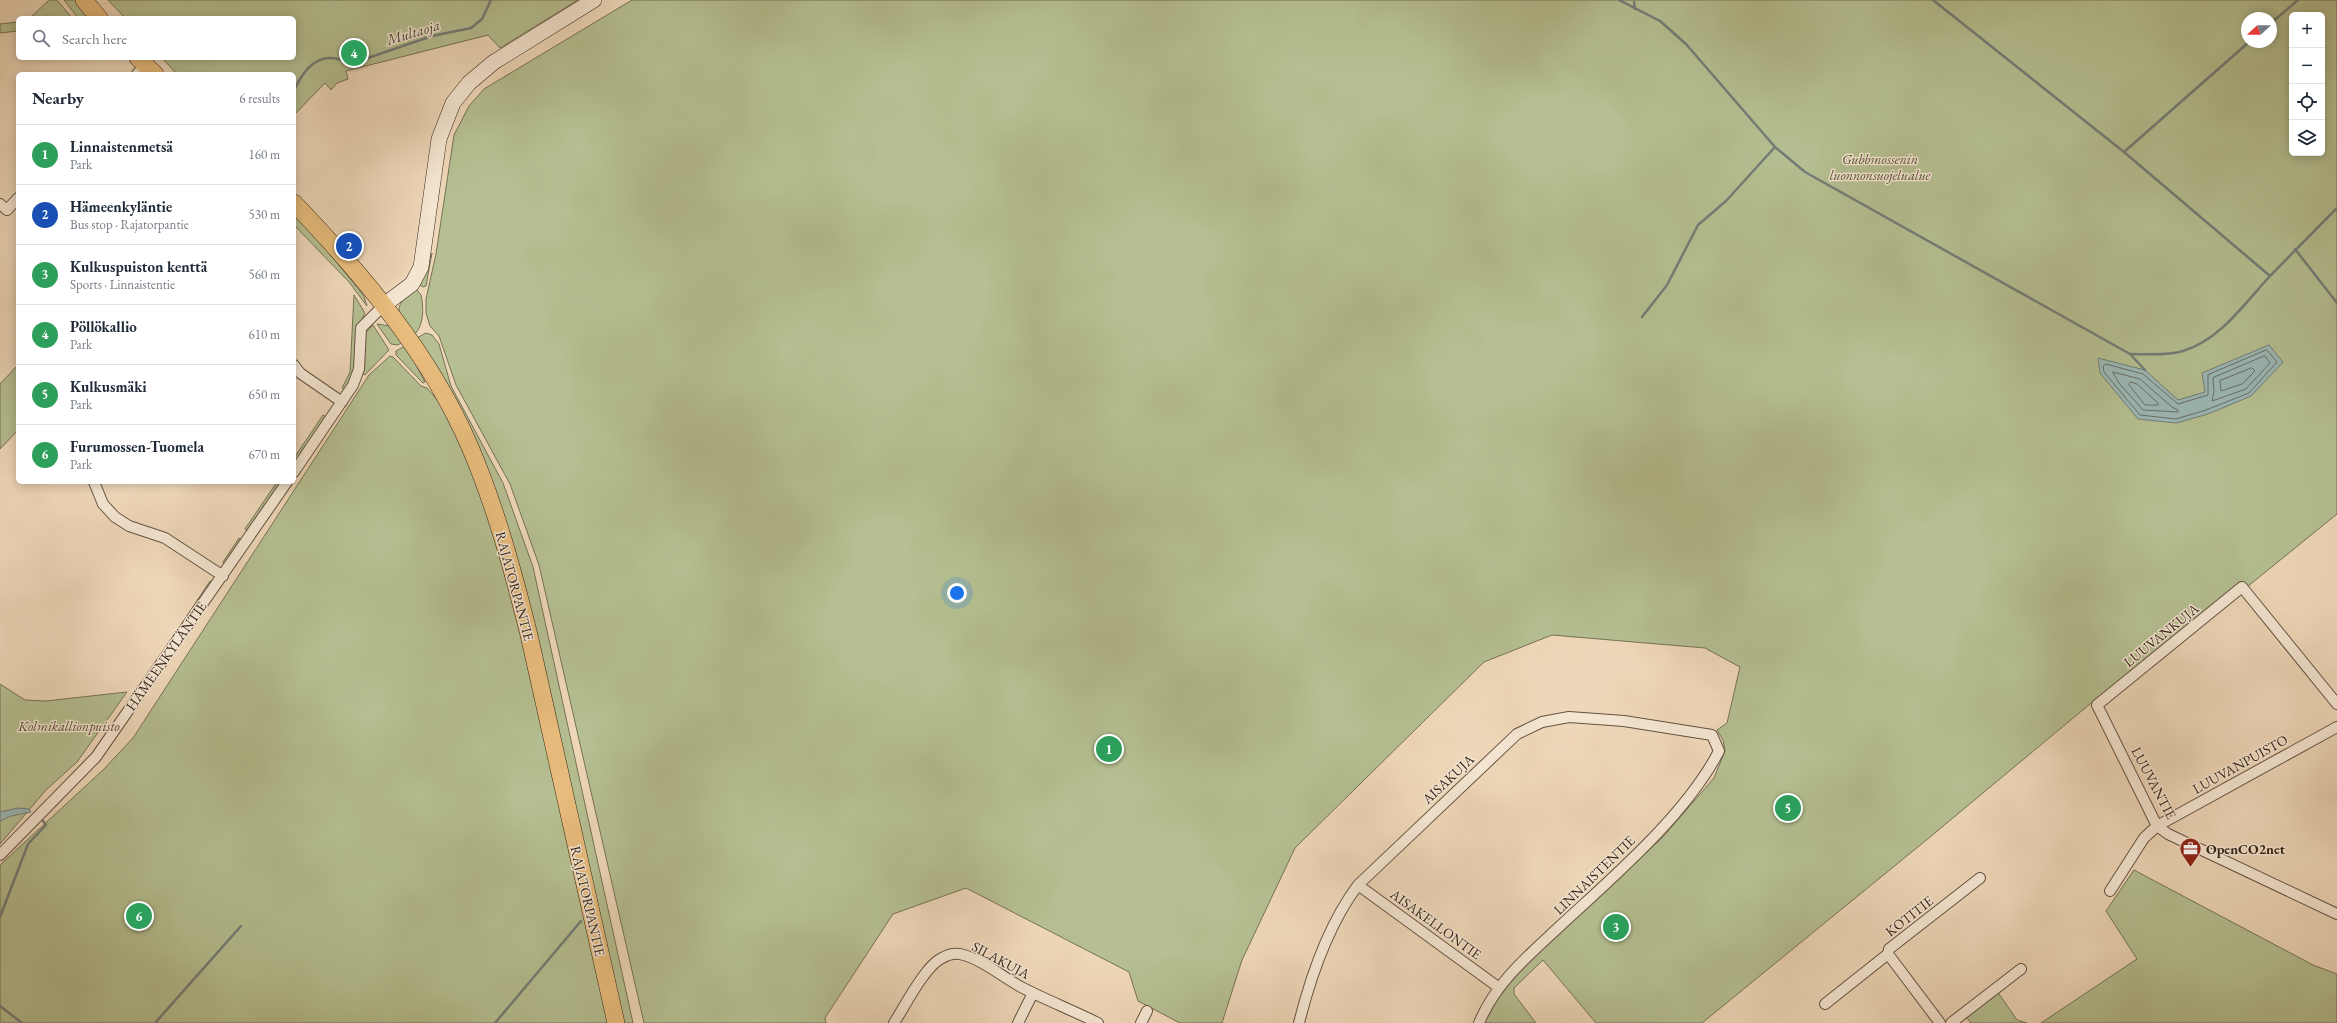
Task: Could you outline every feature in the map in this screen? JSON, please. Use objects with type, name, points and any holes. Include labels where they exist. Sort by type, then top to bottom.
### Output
[{"type":"main road","points":[[84,0],[97,16]]},
{"type":"main road","name":"RAJATORPANTIE","points":[[296,205],[352,265],[384,305],[411,343],[448,406],[469,446],[495,512],[529,635],[616,1023]]},
{"type":"street","points":[[296,469],[353,386],[358,373],[361,328],[384,305],[412,284],[421,266],[439,139],[453,103],[469,83],[494,62],[594,0]]},
{"type":"street","points":[[2,210],[16,200]]},
{"type":"street","points":[[296,368],[300,373],[342,402]]},
{"type":"street","points":[[95,484],[103,504],[115,517],[129,526],[153,533],[170,541],[222,576]]},
{"type":"street","name":"HÄMEENKYLÄNTIE","points":[[0,855],[96,757],[286,484]]},
{"type":"street","name":"LUUVANKUJA","points":[[2097,705],[2242,587],[2337,704]]},
{"type":"street","name":"LUUVANTIE","points":[[2097,705],[2158,826],[2168,834],[2337,914]]},
{"type":"street","name":"AISAKUJA","points":[[1298,1023],[1328,936],[1342,906],[1358,884],[1517,734],[1542,722],[1569,717],[1624,721],[1712,735],[1716,742]]},
{"type":"street","name":"LUUVANPUISTO","points":[[2110,891],[2144,838],[2158,826],[2337,727]]},
{"type":"street","name":"LINNAISTENTIE","points":[[1479,1023],[1498,987],[1508,974],[1614,877],[1655,835],[1712,766],[1719,751],[1716,742]]},
{"type":"street","name":"KOTITIE","points":[[1940,1023],[1888,954],[1889,949],[1980,878]]},
{"type":"street","name":"AISAKELLONTIE","points":[[1358,884],[1498,987]]},
{"type":"street","name":"SILAKUJA","points":[[894,1023],[936,962],[949,955],[957,953],[967,956],[1034,993],[1098,1023]]},
{"type":"street","points":[[1825,1004],[1888,954]]},
{"type":"street","points":[[1951,1023],[2021,969]]},
{"type":"street","points":[[1018,1023],[1034,993]]},
{"type":"street","points":[[1141,1023],[1147,1011]]},
{"type":"green space","points":[[49,0],[57,0],[70,16],[32,16]]},
{"type":"green space","points":[[64,0],[77,0],[90,16],[76,16]]},
{"type":"green space","points":[[108,0],[578,0],[500,48],[488,35],[346,71],[348,79],[337,83],[331,90],[325,83],[296,113],[296,72],[175,72],[164,60],[296,60],[296,16],[123,16]]},
{"type":"green space","name":"Gubbmossenin luonnonsuojelualue","points":[[632,0],[2337,0],[2337,514],[2247,587],[2241,581],[2119,683],[2090,704],[1702,1023],[1596,1023],[1543,960],[1514,988],[1514,994],[1536,1023],[1484,1023],[1501,989],[1574,918],[1662,838],[1714,778],[1725,751],[1723,740],[1717,730],[1727,723],[1740,667],[1705,648],[1552,635],[1484,662],[1295,848],[1242,960],[1222,1023],[1180,1023],[1138,1001],[1129,972],[966,888],[893,914],[825,1018],[826,1023],[644,1023],[539,565],[510,484],[456,385],[439,336],[430,326],[426,313],[426,299],[436,254],[454,135],[469,106],[484,89]]},
{"type":"green space","points":[[16,22],[16,31],[0,33],[0,24]]},
{"type":"green space","points":[[296,212],[364,296],[367,306],[349,282],[296,227]]},
{"type":"green space","points":[[432,253],[426,286],[423,287],[419,284]]},
{"type":"green space","points":[[416,289],[421,295],[423,311],[417,332],[413,336],[403,321],[399,311],[402,301]]},
{"type":"green space","points":[[354,295],[365,313],[356,331],[354,374],[345,390],[342,388],[350,372]]},
{"type":"green space","points":[[377,324],[390,326],[402,342],[398,345],[391,344]]},
{"type":"green space","points":[[373,325],[389,350],[365,375],[363,374],[364,335]]},
{"type":"green space","points":[[426,333],[432,335],[439,344],[451,386],[503,483],[533,567],[633,1023],[622,1023],[525,594],[415,339]]},
{"type":"green space","points":[[405,346],[425,382],[423,383],[396,355],[396,351]]},
{"type":"green space","points":[[390,356],[393,357],[421,386],[427,388],[439,402],[461,446],[480,491],[514,598],[609,1023],[0,1023],[0,865],[103,770],[133,738],[369,375]]},
{"type":"green space","points":[[16,367],[16,432],[0,449],[0,384]]},
{"type":"green space","points":[[323,415],[326,417],[296,462],[296,455]]},
{"type":"green space","points":[[276,484],[282,484],[249,532],[245,529]]},
{"type":"green space","points":[[239,538],[243,541],[227,565],[223,562]]},
{"type":"green space","points":[[210,581],[214,583],[159,658]]},
{"type":"green space","name":"Kolmikallionpuisto","points":[[0,684],[25,700],[46,701],[127,692],[77,762],[46,790],[0,844]]},
{"type":"green space","points":[[2134,870],[2313,965],[2337,974],[2337,1023],[2041,1023],[2137,959],[2106,911]]},
{"type":"green space","points":[[1997,991],[2017,1020],[2027,1023],[1971,1023],[1966,1017]]},
{"type":"water","points":[[2269,345],[2283,362],[2251,396],[2208,414],[2176,423],[2138,419],[2100,373],[2098,358],[2145,370],[2178,400],[2205,392],[2202,373]]},
{"type":"water","points":[[18,808],[29,809],[31,812],[11,816],[0,821],[0,812]]},
{"type":"waterway","name":"Multaoja","points":[[296,86],[308,68],[318,61],[331,58],[359,61],[432,36],[471,28],[482,19],[491,0]]},
{"type":"waterway","points":[[1619,0],[1660,21],[1686,44],[1775,147],[1805,172],[2130,354],[2145,370]]},
{"type":"waterway","points":[[1933,0],[2124,152],[2270,276],[2337,208]]},
{"type":"waterway","points":[[2277,18],[2298,0]]},
{"type":"waterway","points":[[1634,2],[1635,9]]},
{"type":"waterway","points":[[2124,152],[2242,48]]},
{"type":"waterway","points":[[1642,317],[1667,285],[1698,225],[1726,201],[1775,147]]},
{"type":"waterway","points":[[2295,249],[2337,303]]},
{"type":"waterway","points":[[2131,354],[2170,354],[2196,346],[2220,330],[2231,320],[2270,276]]},
{"type":"waterway","points":[[0,917],[28,844],[46,825],[43,821]]},
{"type":"waterway","points":[[495,1023],[581,921]]},
{"type":"waterway","points":[[155,1023],[241,926]]},
{"type":"waterway","points":[[0,1006],[22,1023]]},
{"type":"place","name":"Pöllökallio","points":[[354,53]]},
{"type":"place","name":"Hämeenkyläntie","points":[[349,246]]},
{"type":"place","name":"Linnaistenmetsä","points":[[1109,749]]},
{"type":"place","name":"Kulkusmäki","points":[[1788,808]]},
{"type":"place","name":"OpenCO2net","points":[[2191,868]]},
{"type":"place","name":"Furumossen-Tuomela","points":[[139,916]]},
{"type":"place","name":"Kulkuspuiston kenttä","points":[[1616,927]]}]
